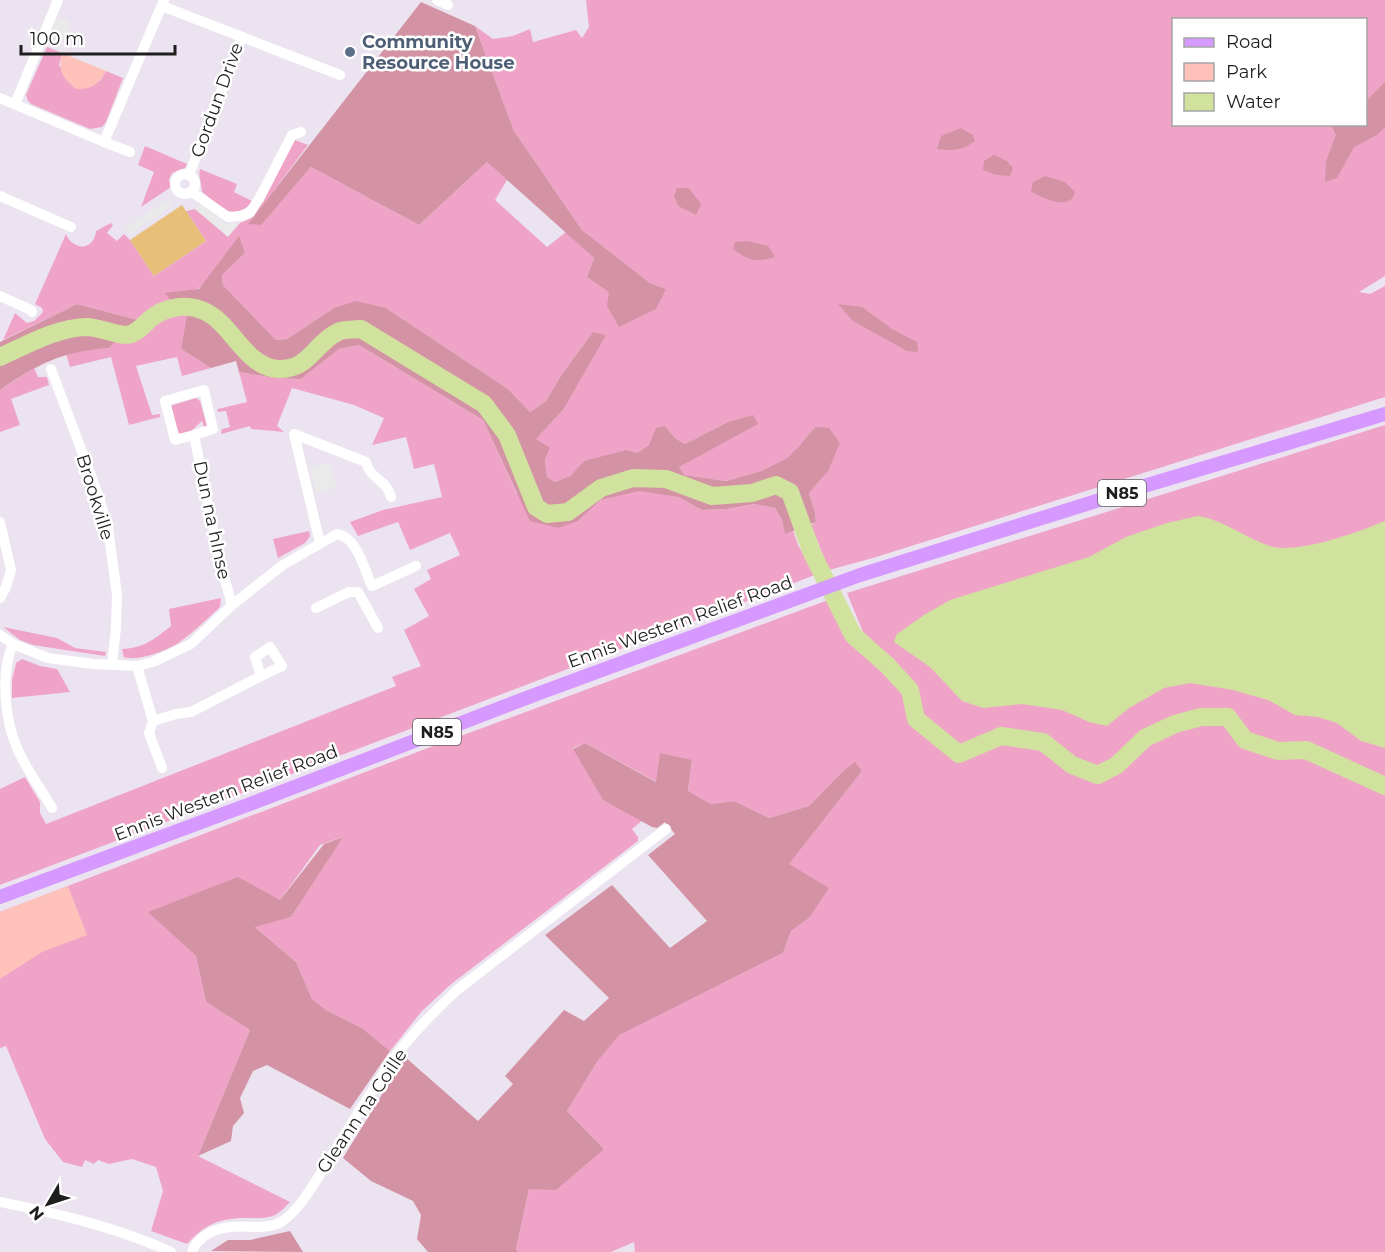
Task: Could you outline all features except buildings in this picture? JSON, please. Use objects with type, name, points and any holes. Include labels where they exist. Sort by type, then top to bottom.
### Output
[{"type":"main road","name":"Ennis Western Relief Road","points":[[0,897],[860,575],[1385,414]]},
{"type":"street","points":[[15,104],[58,0]]},
{"type":"street","points":[[437,0],[448,4]]},
{"type":"street","points":[[104,142],[163,3]]},
{"type":"street","name":"Gordun Drive","points":[[163,3],[242,37],[189,175]]},
{"type":"street","points":[[242,37],[340,75]]},
{"type":"street","points":[[0,98],[130,152]]},
{"type":"street","points":[[192,192],[228,217],[242,216],[250,212],[292,135],[301,132]]},
{"type":"street","name":"Gordun Drive","points":[[189,175],[195,181],[195,187],[192,192],[181,194],[175,186],[179,176],[189,175]]},
{"type":"street","points":[[0,196],[71,226]]},
{"type":"street","points":[[0,296],[32,312]]},
{"type":"street","name":"Brookville","points":[[51,369],[108,528],[117,595],[112,664]]},
{"type":"street","name":"Dun na hInse","points":[[204,390],[213,429],[194,435],[175,440],[165,401],[204,390]]},
{"type":"street","points":[[320,543],[294,434],[366,462],[368,471],[388,487],[391,497]]},
{"type":"street","name":"Dun na hInse","points":[[194,435],[218,555],[232,605]]},
{"type":"street","points":[[0,522],[11,570],[0,598]]},
{"type":"street","name":"Dun na hInse","points":[[13,644],[48,658],[137,666],[153,662],[192,644],[232,605],[283,565],[337,534],[345,535],[352,542],[372,586]]},
{"type":"street","points":[[316,609],[349,592],[358,592],[416,566]]},
{"type":"street","points":[[358,592],[378,628]]},
{"type":"street","points":[[0,634],[13,644],[6,668],[5,689],[14,740],[18,751],[52,808]]},
{"type":"street","points":[[137,666],[153,721],[149,733],[162,768]]},
{"type":"street","points":[[153,721],[191,712],[261,676]]},
{"type":"street","name":"Gleann na Coille","points":[[192,1252],[193,1247],[202,1238],[214,1230],[232,1225],[261,1226],[281,1222],[312,1187],[391,1063],[433,1012],[457,990],[649,835],[666,829]]},
{"type":"street","points":[[0,1202],[69,1216],[171,1252]]},
{"type":"shaded area","points":[[586,0],[1385,0],[1385,276],[1359,292],[1370,294],[1385,286],[1385,397],[829,570],[811,525],[816,522],[809,493],[828,470],[815,427],[787,458],[761,471],[726,481],[683,475],[679,467],[697,456],[728,422],[685,444],[675,438],[665,426],[649,445],[637,453],[584,461],[570,476],[555,482],[547,477],[545,459],[535,440],[563,410],[593,332],[562,374],[546,401],[530,412],[508,389],[386,308],[334,308],[287,339],[276,340],[223,285],[222,275],[245,253],[175,306],[188,314],[181,349],[211,368],[182,376],[177,357],[136,366],[152,415],[160,414],[160,417],[129,425],[111,357],[70,367],[66,354],[79,350],[109,348],[138,320],[77,304],[3,340],[15,313],[27,323],[34,321],[43,312],[42,308],[35,304],[66,234],[73,244],[83,246],[91,242],[96,231],[111,223],[113,225],[107,233],[117,241],[124,234],[154,276],[206,241],[186,211],[195,209],[228,236],[240,223],[254,217],[261,224],[311,167],[419,225],[487,162],[507,180],[495,200],[547,247],[566,232],[594,258],[587,277],[666,289],[650,283],[582,230],[514,131],[475,26],[493,39],[513,36],[530,29],[533,42],[576,30],[582,38],[589,27]]},
{"type":"shaded area","points":[[421,2],[475,26],[514,131],[582,230],[650,283],[666,289],[656,309],[619,327],[607,306],[609,292],[587,277],[594,258],[487,162],[419,225],[311,167],[261,225],[248,224]]},
{"type":"shaded area","points":[[58,17],[70,22],[59,49],[47,43]]},
{"type":"shaded area","points":[[47,47],[62,53],[59,66],[100,81],[106,71],[123,78],[102,127],[90,129],[28,101],[26,95]]},
{"type":"shaded area","points":[[1385,82],[1385,127],[1377,135],[1354,147],[1337,178],[1325,182],[1326,161],[1336,135],[1332,126],[1367,126],[1367,100]]},
{"type":"shaded area","points":[[961,128],[973,135],[975,141],[957,150],[937,149],[941,136]]},
{"type":"shaded area","points":[[295,140],[308,145],[254,217],[291,143]]},
{"type":"shaded area","points":[[145,146],[187,164],[185,168],[172,173],[169,180],[171,187],[141,207],[154,172],[138,165]]},
{"type":"shaded area","points":[[994,155],[1007,161],[1013,168],[1010,176],[997,175],[983,170],[984,161]]},
{"type":"shaded area","points":[[200,169],[237,184],[234,192],[254,202],[232,212],[221,207],[202,192]]},
{"type":"shaded area","points":[[1045,176],[1065,182],[1075,192],[1072,198],[1062,203],[1031,192],[1033,182]]},
{"type":"shaded area","points":[[677,188],[689,188],[701,204],[696,215],[678,206],[674,196]]},
{"type":"shaded area","points":[[167,200],[172,206],[129,235],[125,228]]},
{"type":"shaded area","points":[[201,203],[227,226],[232,221],[238,225],[228,237],[195,209]]},
{"type":"shaded area","points":[[182,205],[206,241],[154,276],[130,240]]},
{"type":"shaded area","points":[[239,236],[245,253],[222,275],[223,285],[276,340],[287,339],[334,308],[356,301],[386,308],[508,389],[530,412],[546,401],[562,374],[593,332],[606,335],[563,410],[536,439],[550,448],[545,459],[547,477],[555,482],[570,476],[584,461],[626,450],[637,453],[649,445],[656,428],[665,426],[675,438],[685,444],[728,422],[753,415],[758,424],[679,467],[684,475],[726,481],[761,471],[787,458],[815,427],[829,428],[840,443],[828,471],[809,493],[816,522],[785,534],[782,520],[775,508],[754,504],[727,509],[702,510],[678,497],[639,491],[601,500],[578,521],[558,528],[530,521],[483,420],[359,345],[339,349],[301,379],[274,378],[239,372],[236,361],[211,368],[181,349],[187,315],[175,306],[165,293],[199,289]]},
{"type":"shaded area","points":[[748,241],[768,246],[775,257],[753,260],[733,249],[735,242]]},
{"type":"shaded area","points":[[77,304],[138,320],[109,348],[77,352],[51,360],[0,390],[0,342]]},
{"type":"shaded area","points":[[838,304],[862,307],[892,329],[917,342],[918,352],[907,351],[853,321]]},
{"type":"shaded area","points":[[359,345],[483,420],[517,494],[578,521],[601,500],[639,490],[678,497],[702,510],[727,509],[754,504],[775,508],[782,520],[785,533],[793,530],[798,545],[815,575],[0,885],[0,789],[25,777],[40,802],[40,813],[46,824],[396,686],[392,677],[421,666],[404,630],[429,616],[414,589],[431,579],[427,570],[460,555],[450,533],[410,550],[398,522],[358,536],[350,522],[383,510],[442,497],[434,464],[414,469],[406,437],[372,445],[384,418],[354,405],[292,388],[277,426],[284,432],[251,429],[250,426],[221,434],[222,429],[230,427],[226,411],[217,412],[218,409],[247,402],[239,372],[274,378],[301,379],[339,349]]},
{"type":"shaded area","points":[[34,368],[38,377],[47,377],[49,385],[11,399],[20,425],[0,432],[0,390]]},
{"type":"shaded area","points":[[196,398],[200,401],[207,426],[204,428],[202,421],[189,433],[179,434],[170,406]]},
{"type":"shaded area","points":[[1385,425],[1385,1252],[635,1252],[634,1242],[611,1252],[518,1252],[516,1249],[529,1189],[604,1149],[567,1111],[597,1062],[618,1035],[783,953],[791,931],[809,918],[788,865],[862,771],[855,763],[843,771],[809,806],[769,818],[734,801],[711,804],[688,791],[692,761],[657,782],[585,743],[573,748],[603,800],[643,820],[632,829],[638,841],[450,985],[422,1011],[390,1051],[362,1028],[326,1010],[312,999],[296,962],[254,926],[291,917],[342,837],[320,845],[280,900],[149,912],[196,956],[206,1002],[250,1030],[198,1156],[290,1202],[272,1216],[221,1221],[207,1227],[187,1244],[151,1231],[163,1191],[156,1167],[132,1159],[109,1164],[98,1160],[94,1164],[85,1160],[82,1167],[63,1162],[45,1139],[6,1046],[0,1048],[0,912],[420,751],[828,600],[848,642],[861,654],[876,651],[865,637],[847,593]]},
{"type":"shaded area","points":[[330,463],[336,488],[316,493],[310,467]]},
{"type":"shaded area","points":[[309,531],[310,536],[305,543],[278,558],[273,539]]},
{"type":"shaded area","points":[[221,598],[220,607],[176,644],[145,657],[124,657],[122,649],[143,645],[171,626],[169,609]]},
{"type":"shaded area","points":[[3,627],[57,638],[75,648],[106,652],[105,656],[33,645],[20,640]]},
{"type":"shaded area","points":[[22,659],[57,669],[70,692],[12,698],[12,680],[16,663]]},
{"type":"shaded area","points":[[585,743],[656,782],[660,753],[692,760],[688,791],[711,804],[734,801],[769,818],[809,806],[855,762],[862,771],[789,864],[829,888],[809,918],[791,931],[783,953],[619,1035],[597,1062],[567,1111],[604,1149],[556,1190],[529,1189],[516,1249],[518,1252],[428,1252],[417,1239],[421,1215],[413,1201],[371,1181],[343,1158],[405,1057],[478,1121],[513,1084],[505,1076],[564,1010],[584,1021],[609,998],[545,935],[612,885],[670,948],[707,921],[648,855],[675,834],[665,822],[657,828],[652,827],[603,800],[573,749]]},
{"type":"shaded area","points":[[343,837],[291,917],[255,927],[296,962],[312,999],[326,1010],[362,1028],[390,1051],[350,1109],[267,1065],[253,1071],[240,1098],[244,1113],[233,1126],[231,1141],[198,1156],[250,1030],[206,1002],[196,956],[148,912],[238,877],[280,900],[324,844]]},
{"type":"shaded area","points":[[290,1231],[303,1252],[211,1251],[228,1240],[250,1240]]},
{"type":"green space","points":[[62,53],[106,71],[94,86],[76,89],[62,73]]},
{"type":"green space","points":[[68,886],[87,935],[42,952],[0,979],[0,912]]},
{"type":"water","points":[[1198,516],[1217,521],[1261,543],[1281,548],[1327,541],[1385,521],[1385,748],[1361,741],[1337,723],[1318,717],[1295,715],[1268,700],[1233,690],[1190,683],[1164,688],[1129,708],[1107,726],[1089,722],[1062,710],[1022,704],[983,708],[962,701],[930,667],[894,642],[897,634],[950,600],[1089,557],[1126,537],[1167,523]]},
{"type":"waterway","points":[[0,357],[42,338],[75,328],[91,327],[122,335],[133,334],[161,312],[182,307],[204,311],[214,317],[256,361],[278,369],[289,368],[305,361],[338,332],[361,329],[484,404],[507,435],[536,507],[547,514],[568,512],[601,488],[633,478],[666,479],[712,496],[752,493],[776,485],[790,492],[812,553],[853,635],[887,665],[910,690],[916,719],[959,754],[1001,736],[1043,742],[1072,765],[1098,775],[1117,765],[1145,738],[1175,724],[1201,717],[1228,717],[1245,740],[1278,751],[1306,750],[1385,786]]},
{"type":"place","name":"Community Resource House","points":[[350,52]]}]
